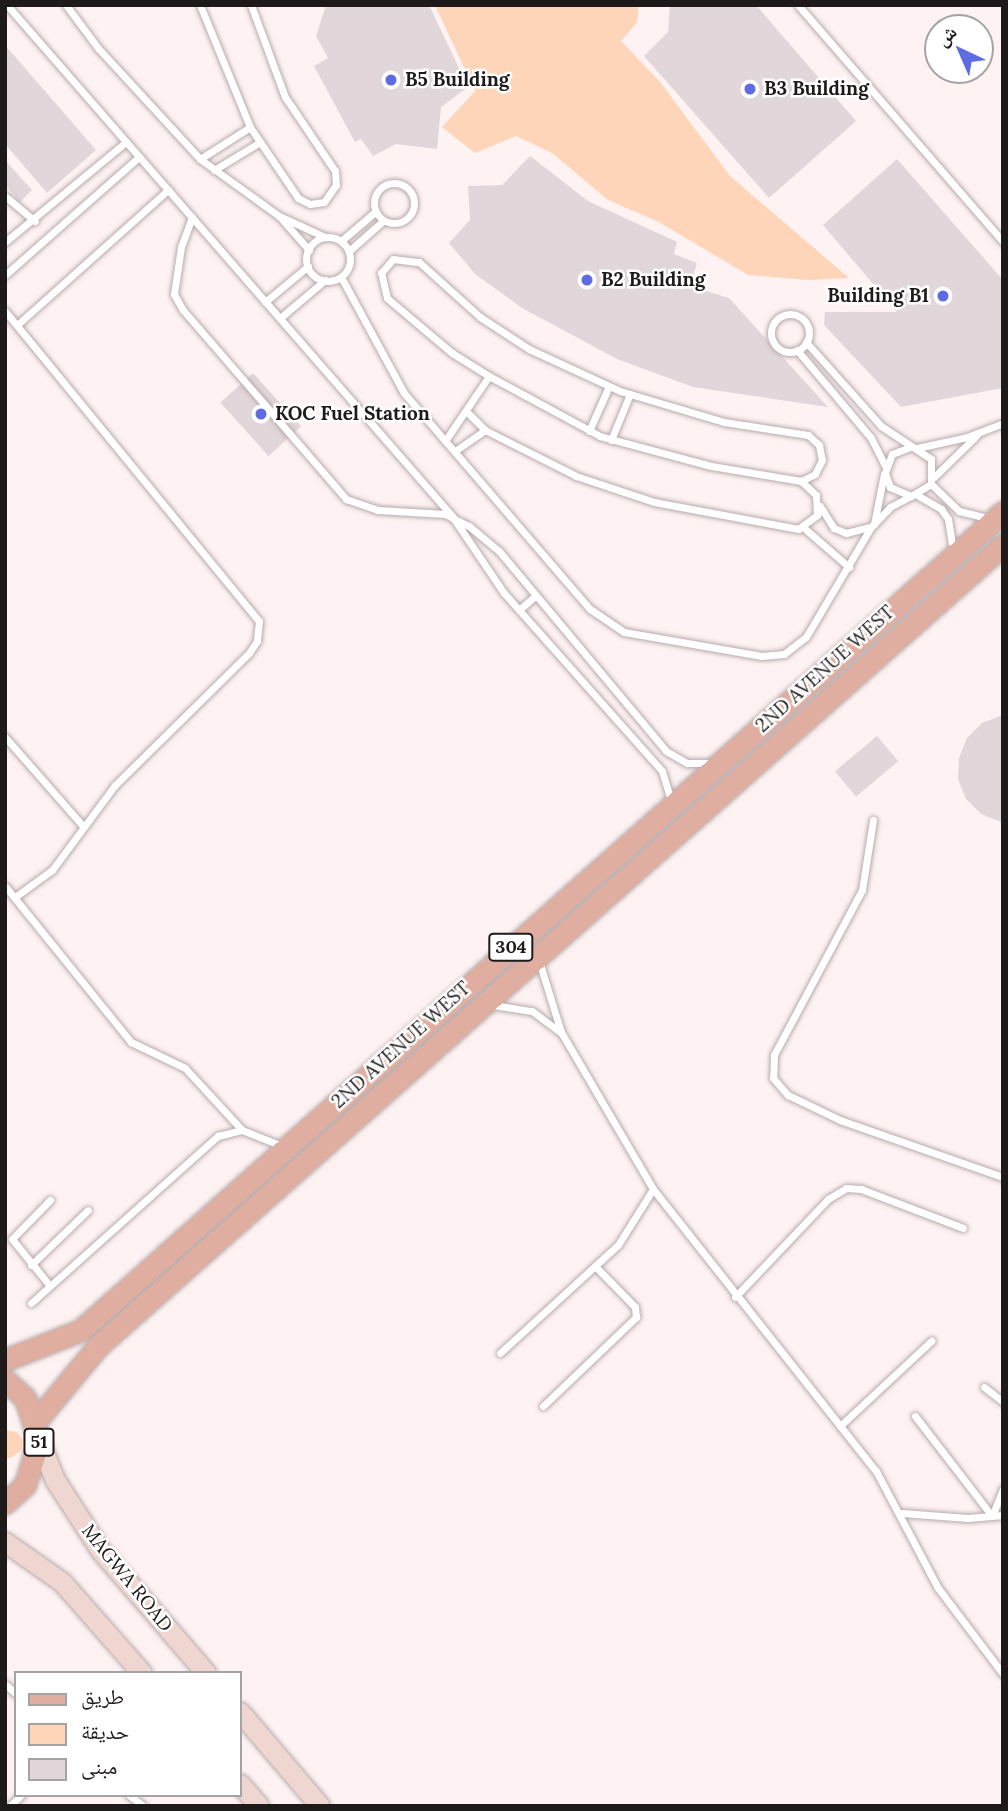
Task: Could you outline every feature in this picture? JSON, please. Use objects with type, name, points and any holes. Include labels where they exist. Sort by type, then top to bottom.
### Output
[{"type":"main road","name":"2ND AVENUE WEST","points":[[5,1360],[81,1330],[999,515]]},
{"type":"main road","name":"2ND AVENUE WEST","points":[[38,1431],[98,1346],[1003,545]]},
{"type":"main road","name":"51","points":[[5,1380],[24,1398],[38,1431],[25,1485],[5,1503]]},
{"type":"street","name":"MAGWA ROAD","points":[[38,1431],[55,1480],[101,1552],[204,1671]]},
{"type":"street","points":[[5,1542],[62,1582],[140,1671]]},
{"type":"street","points":[[242,1714],[320,1806]]},
{"type":"street","points":[[242,1786],[259,1806]]},
{"type":"lane","points":[[8,5],[452,516],[519,610],[655,761],[668,781],[671,804]]},
{"type":"lane","points":[[66,5],[106,58],[200,159],[279,216],[325,237],[341,241],[349,251],[349,265],[341,277],[325,281],[280,318]]},
{"type":"lane","points":[[200,5],[250,127],[304,202],[324,202],[334,192],[335,172],[285,97],[251,5]]},
{"type":"lane","points":[[798,5],[1003,242]]},
{"type":"lane","points":[[200,159],[250,127]]},
{"type":"lane","points":[[5,242],[35,221],[126,142]]},
{"type":"lane","points":[[214,170],[260,142]]},
{"type":"lane","points":[[5,275],[139,157]]},
{"type":"lane","points":[[393,183],[408,188],[414,202],[410,216],[397,223],[383,221],[375,212],[374,197],[384,185],[393,183]]},
{"type":"lane","points":[[17,325],[168,190]]},
{"type":"lane","points":[[5,196],[35,221]]},
{"type":"lane","points":[[341,241],[375,212]]},
{"type":"lane","points":[[265,302],[308,266],[309,250],[279,216]]},
{"type":"lane","points":[[192,217],[181,247],[174,294],[183,310],[346,499],[378,510],[413,509],[452,516],[499,551],[666,751],[687,763],[723,759]]},
{"type":"lane","points":[[349,251],[383,221]]},
{"type":"lane","points":[[309,250],[325,237]]},
{"type":"lane","points":[[801,481],[815,474],[822,460],[819,445],[808,435],[724,422],[610,386],[529,349],[480,317],[419,262],[402,257],[386,265],[380,282],[387,298],[452,353],[589,431],[611,440],[711,466],[801,481],[816,495],[825,518],[846,533],[873,525]]},
{"type":"lane","points":[[308,266],[325,281]]},
{"type":"lane","points":[[341,277],[404,393],[590,609],[624,632],[762,656],[784,654],[806,637],[873,525],[890,507],[914,496],[932,481],[979,433]]},
{"type":"lane","points":[[5,311],[259,621],[257,640],[249,653],[116,785],[52,870],[15,897]]},
{"type":"lane","points":[[806,342],[797,350],[786,351],[775,345],[771,334],[778,318],[789,314],[805,320],[806,342],[881,426],[931,459],[932,481],[959,511],[999,515]]},
{"type":"lane","points":[[797,350],[872,438],[890,487],[941,509],[948,519],[952,556]]},
{"type":"lane","points":[[446,441],[489,376]]},
{"type":"lane","points":[[589,431],[610,386]]},
{"type":"lane","points":[[611,440],[630,394]]},
{"type":"lane","points":[[466,411],[485,430],[576,476],[641,498],[726,519],[804,528],[849,567]]},
{"type":"lane","points":[[873,525],[885,470],[897,450],[979,433],[1003,423]]},
{"type":"lane","points":[[455,452],[485,430]]},
{"type":"lane","points":[[804,528],[812,523],[820,506]]},
{"type":"lane","points":[[519,610],[535,596]]},
{"type":"lane","points":[[5,737],[83,826]]},
{"type":"lane","points":[[655,761],[666,751]]},
{"type":"lane","points":[[873,820],[862,890],[774,1055],[773,1078],[788,1095],[839,1120],[1003,1177]]},
{"type":"lane","points":[[5,886],[131,1042],[181,1065],[242,1130],[286,1148]]},
{"type":"lane","points":[[538,957],[561,1032],[653,1189],[735,1297],[840,1426],[902,1513],[938,1588],[1003,1674]]},
{"type":"lane","points":[[479,1009],[520,1006],[561,1032]]},
{"type":"lane","points":[[31,1303],[212,1141],[242,1130]]},
{"type":"lane","points":[[735,1297],[828,1199],[846,1188],[868,1191],[963,1228]]},
{"type":"lane","points":[[500,1353],[625,1237],[638,1208],[653,1189]]},
{"type":"lane","points":[[50,1200],[13,1236],[14,1247],[50,1286]]},
{"type":"lane","points":[[31,1265],[88,1210]]},
{"type":"lane","points":[[543,1406],[636,1317],[635,1307],[596,1266]]},
{"type":"lane","points":[[840,1426],[931,1341]]},
{"type":"lane","points":[[984,1387],[1003,1402]]},
{"type":"lane","points":[[915,1416],[992,1516]]},
{"type":"lane","points":[[992,1516],[1003,1489]]},
{"type":"lane","points":[[992,1516],[1003,1509]]},
{"type":"lane","points":[[902,1513],[1003,1515]]},
{"type":"green space","points":[[435,5],[639,5],[637,22],[621,41],[660,82],[730,176],[849,278],[808,280],[748,275],[659,222],[608,200],[552,153],[516,136],[475,153],[442,127],[475,91]]},
{"type":"green space","points":[[5,1430],[17,1432],[23,1440],[22,1450],[10,1458],[5,1458]]},
{"type":"building","name":"B5 Building","points":[[326,5],[429,5],[468,87],[441,107],[437,149],[396,144],[373,156],[361,139],[355,142],[314,66],[328,58],[316,36]]},
{"type":"building","name":"B3 Building","points":[[670,5],[756,5],[856,121],[769,198],[644,56],[668,32]]},
{"type":"building","points":[[5,45],[96,150],[47,193],[5,144]]},
{"type":"building","name":"B2 Building","points":[[530,156],[588,201],[677,242],[674,254],[697,263],[690,286],[729,298],[828,407],[693,387],[617,359],[522,308],[475,274],[449,243],[470,220],[468,186],[502,185]]},
{"type":"building","name":"Building B1","points":[[897,159],[1003,280],[1003,388],[901,407],[824,325],[825,312],[897,312],[823,225]]},
{"type":"building","points":[[5,160],[32,190],[20,202],[5,185]]},
{"type":"building","name":"KOC Fuel Station","points":[[253,373],[301,427],[268,456],[220,402]]},
{"type":"building","points":[[1003,715],[1001,822],[981,814],[966,799],[958,779],[959,758],[967,738],[982,723]]},
{"type":"building","points":[[877,736],[898,761],[856,797],[835,771]]},
{"type":"place","name":"B5 Building","points":[[391,80]]},
{"type":"place","name":"B3 Building","points":[[750,89]]},
{"type":"place","name":"B2 Building","points":[[587,280]]},
{"type":"place","name":"Building B1","points":[[943,296]]},
{"type":"place","name":"KOC Fuel Station","points":[[261,414]]}]
